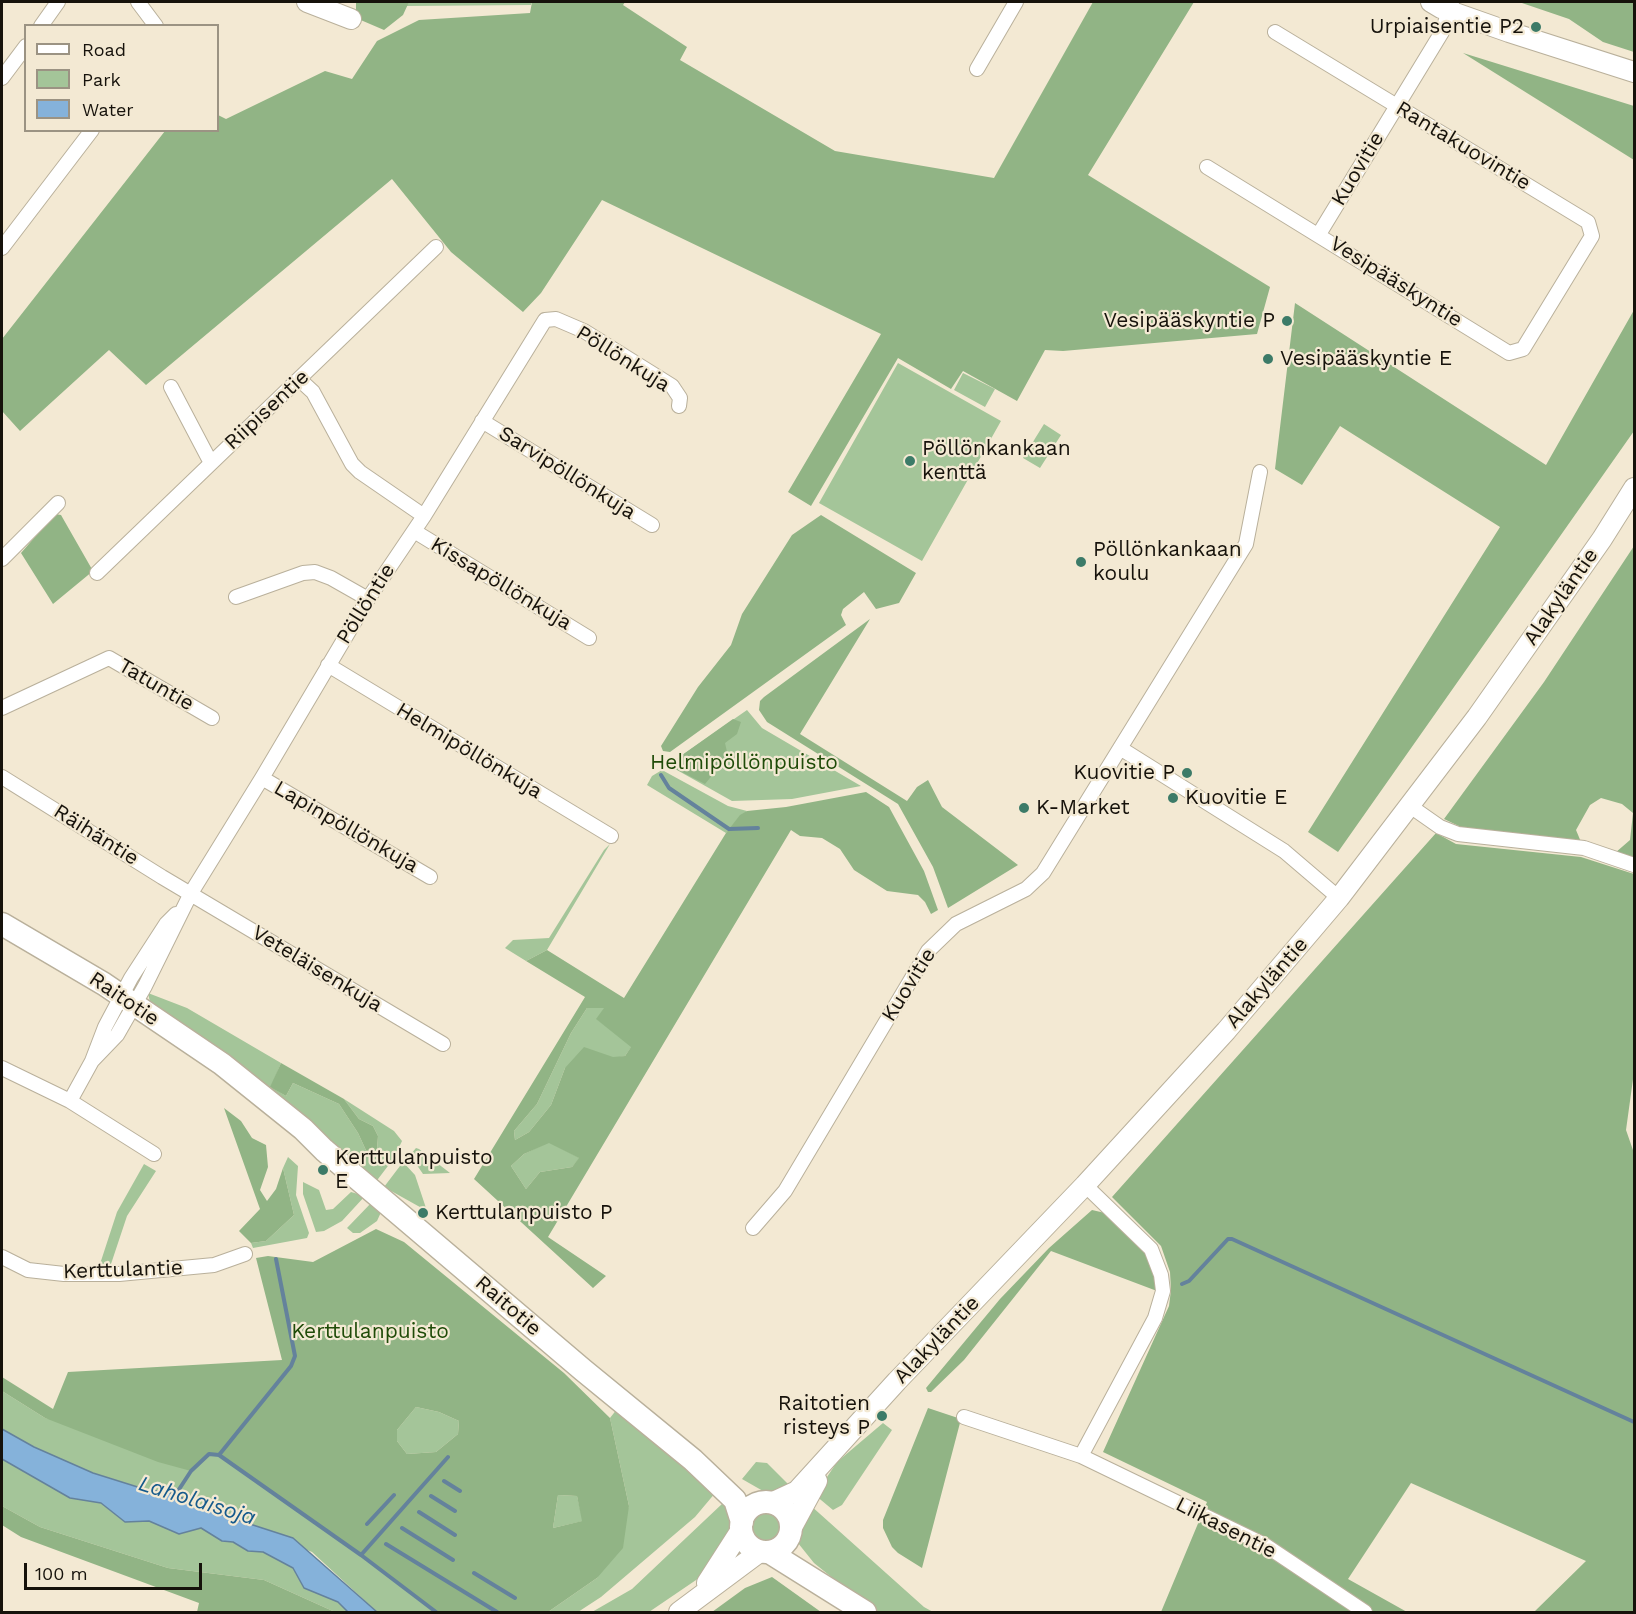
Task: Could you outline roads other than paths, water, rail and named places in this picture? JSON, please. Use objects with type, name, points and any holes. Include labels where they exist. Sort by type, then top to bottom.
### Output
[{"type":"main road","points":[[307,2],[351,19]]},
{"type":"main road","points":[[1444,4],[1635,72]]},
{"type":"main road","name":"Alakyläntie","points":[[768,1502],[797,1491],[1085,1185],[1226,1031],[1339,898],[1410,806],[1483,708],[1635,488]]},
{"type":"main road","name":"Raitotie","points":[[2,924],[124,1007],[297,1135],[324,1150],[583,1370],[693,1460],[735,1500],[741,1526]]},
{"type":"main road","name":"Raitotie","points":[[2,943],[124,1007]]},
{"type":"main road","name":"Alakyläntie","points":[[790,1533],[806,1498],[847,1436]]},
{"type":"main road","name":"Raitotie","points":[[693,1460],[768,1502]]},
{"type":"main road","points":[[683,1609],[718,1569],[750,1508],[768,1502],[786,1512],[790,1533],[802,1558],[865,1612],[765,1552],[747,1544],[741,1526]]},
{"type":"main road","points":[[683,1609],[765,1552],[784,1544],[790,1533]]},
{"type":"street","points":[[42,24],[58,2]]},
{"type":"street","points":[[138,2],[154,24]]},
{"type":"street","points":[[977,69],[1016,2]]},
{"type":"street","name":"Kuovitie","points":[[1319,234],[1442,32],[1444,4]]},
{"type":"street","name":"Rantakuovintie","points":[[1275,32],[1588,222],[1592,236],[1562,287]]},
{"type":"street","points":[[2,78],[24,48]]},
{"type":"street","points":[[2,249],[90,132]]},
{"type":"street","name":"Vesipääskyntie","points":[[1207,167],[1509,353],[1523,349],[1562,287]]},
{"type":"street","name":"Riipisentie","points":[[97,573],[436,247]]},
{"type":"street","name":"Pöllönkuja","points":[[556,319],[584,331],[672,386],[680,398],[679,406]]},
{"type":"street","name":"Pöllöntie","points":[[70,1101],[92,1061],[117,1035],[124,1007],[166,924],[189,897],[368,599],[424,516],[545,320],[556,319]]},
{"type":"street","points":[[300,380],[313,393],[352,464],[424,516]]},
{"type":"street","points":[[171,387],[211,463]]},
{"type":"street","name":"Sarvipöllönkuja","points":[[482,421],[652,525]]},
{"type":"street","name":"Kuovitie","points":[[753,1228],[785,1191],[928,951],[956,924],[1026,889],[1043,873],[1246,544],[1260,472]]},
{"type":"street","points":[[2,559],[58,503]]},
{"type":"street","name":"Kissapöllönkuja","points":[[414,531],[589,638]]},
{"type":"street","points":[[236,597],[303,573],[315,573],[368,599]]},
{"type":"street","name":"Tatuntie","points":[[2,708],[108,657],[212,718]]},
{"type":"street","name":"Helmipöllönkuja","points":[[328,666],[610,836]]},
{"type":"street","points":[[1120,748],[1284,851],[1339,898]]},
{"type":"street","name":"Räihäntie","points":[[2,777],[189,897]]},
{"type":"street","name":"Lapinpöllönkuja","points":[[262,778],[430,877]]},
{"type":"street","points":[[1410,806],[1440,827],[1458,834],[1584,848],[1635,865]]},
{"type":"street","name":"Veteläisenkuja","points":[[189,897],[443,1044]]},
{"type":"street","points":[[2,1068],[70,1101],[154,1154]]},
{"type":"street","points":[[1081,1456],[1155,1318],[1162,1291],[1161,1275],[1151,1249],[1085,1185]]},
{"type":"street","name":"Kerttulantie","points":[[2,1257],[28,1270],[64,1274],[99,1274],[214,1265],[245,1254]]},
{"type":"street","name":"Liikasentie","points":[[964,1417],[1081,1456],[1265,1545],[1365,1612]]},
{"type":"water","points":[[2,1429],[34,1447],[93,1473],[144,1489],[176,1494],[200,1509],[213,1507],[219,1514],[293,1538],[377,1612],[348,1612],[338,1602],[304,1588],[293,1568],[263,1552],[248,1551],[233,1542],[222,1541],[201,1528],[179,1534],[149,1521],[125,1522],[101,1503],[70,1498],[2,1459]]},
{"type":"waterway","points":[[661,775],[669,788],[729,829],[758,828]]},
{"type":"waterway","points":[[1182,1284],[1189,1281],[1228,1239],[1232,1239],[1634,1422]]},
{"type":"waterway","points":[[219,1455],[291,1366],[295,1356],[276,1259]]},
{"type":"waterway","name":"Laholaisoja","points":[[176,1494],[191,1471],[209,1454],[219,1455],[361,1555],[436,1612]]},
{"type":"waterway","points":[[361,1555],[448,1457]]},
{"type":"waterway","points":[[444,1481],[460,1491]]},
{"type":"waterway","points":[[367,1524],[394,1495]]},
{"type":"waterway","points":[[431,1496],[455,1511]]},
{"type":"waterway","points":[[419,1512],[455,1535]]},
{"type":"waterway","points":[[402,1528],[453,1560]]},
{"type":"waterway","points":[[386,1544],[497,1612]]},
{"type":"waterway","points":[[474,1573],[515,1598]]},
{"type":"place","name":"Urpiaisentie P2","points":[[1536,27]]},
{"type":"place","name":"Vesipääskyntie P","points":[[1287,321]]},
{"type":"place","name":"Vesipääskyntie E","points":[[1268,359]]},
{"type":"place","name":"Pöllönkankaan kenttä","points":[[910,461]]},
{"type":"place","name":"Pöllönkankaan koulu","points":[[1081,562]]},
{"type":"place","name":"Kuovitie P","points":[[1187,773]]},
{"type":"place","name":"Kuovitie E","points":[[1173,798]]},
{"type":"place","name":"K-Market","points":[[1024,808]]},
{"type":"place","name":"Kerttulanpuisto E","points":[[323,1170]]},
{"type":"place","name":"Kerttulanpuisto P","points":[[423,1213]]},
{"type":"place","name":"Raitotien risteys P","points":[[882,1416]]},
{"type":"park label","name":"Helmipöllönpuisto","points":[[744,763]]},
{"type":"park label","name":"Kerttulanpuisto","points":[[370,1332]]}]
